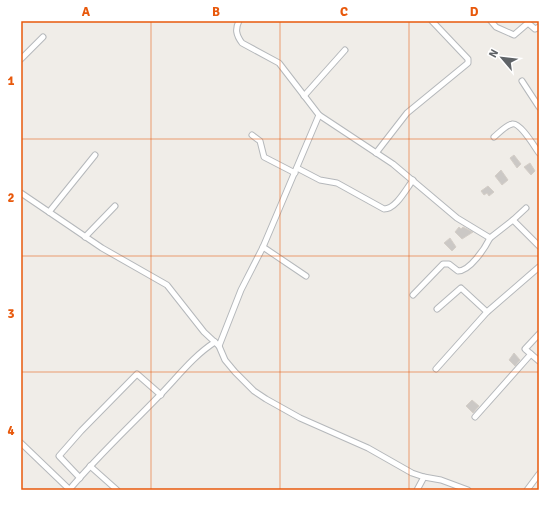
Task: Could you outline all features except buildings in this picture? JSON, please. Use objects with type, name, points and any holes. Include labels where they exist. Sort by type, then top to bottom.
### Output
[{"type":"street","points":[[239,21],[236,30],[238,38],[242,43],[279,63],[319,115],[376,153],[412,180],[457,218],[490,238]]},
{"type":"street","points":[[376,153],[407,113],[466,66],[469,61],[432,21]]},
{"type":"street","points":[[491,21],[496,27],[514,35],[528,23],[535,29],[539,27]]},
{"type":"street","points":[[21,59],[43,37]]},
{"type":"street","points":[[304,96],[345,50]]},
{"type":"street","points":[[522,81],[539,107]]},
{"type":"street","points":[[21,443],[70,490],[90,466],[199,355],[217,344],[240,290],[263,247],[319,115]]},
{"type":"street","points":[[494,137],[510,124],[517,124],[539,152]]},
{"type":"street","points":[[252,135],[260,141],[262,153],[267,160],[320,180],[337,183],[384,209],[389,209],[393,206],[412,180]]},
{"type":"street","points":[[49,212],[94,155]]},
{"type":"street","points":[[21,193],[86,237],[167,285],[200,328],[217,344],[225,360],[235,372],[254,391],[266,399],[300,418],[368,448],[412,473],[442,480],[468,490]]},
{"type":"street","points":[[86,237],[115,206]]},
{"type":"street","points":[[413,295],[443,264],[448,264],[458,271],[463,270],[482,252],[490,238],[526,208]]},
{"type":"street","points":[[513,220],[539,246]]},
{"type":"street","points":[[263,247],[306,276]]},
{"type":"street","points":[[436,369],[487,312],[539,266]]},
{"type":"street","points":[[437,309],[461,288],[487,312]]},
{"type":"street","points":[[539,334],[525,348],[539,361]]},
{"type":"street","points":[[475,417],[532,354]]},
{"type":"street","points":[[80,478],[59,456],[81,431],[137,374],[161,395]]},
{"type":"street","points":[[90,466],[117,490]]},
{"type":"street","points":[[527,490],[539,474]]},
{"type":"street","points":[[418,490],[424,477]]}]
